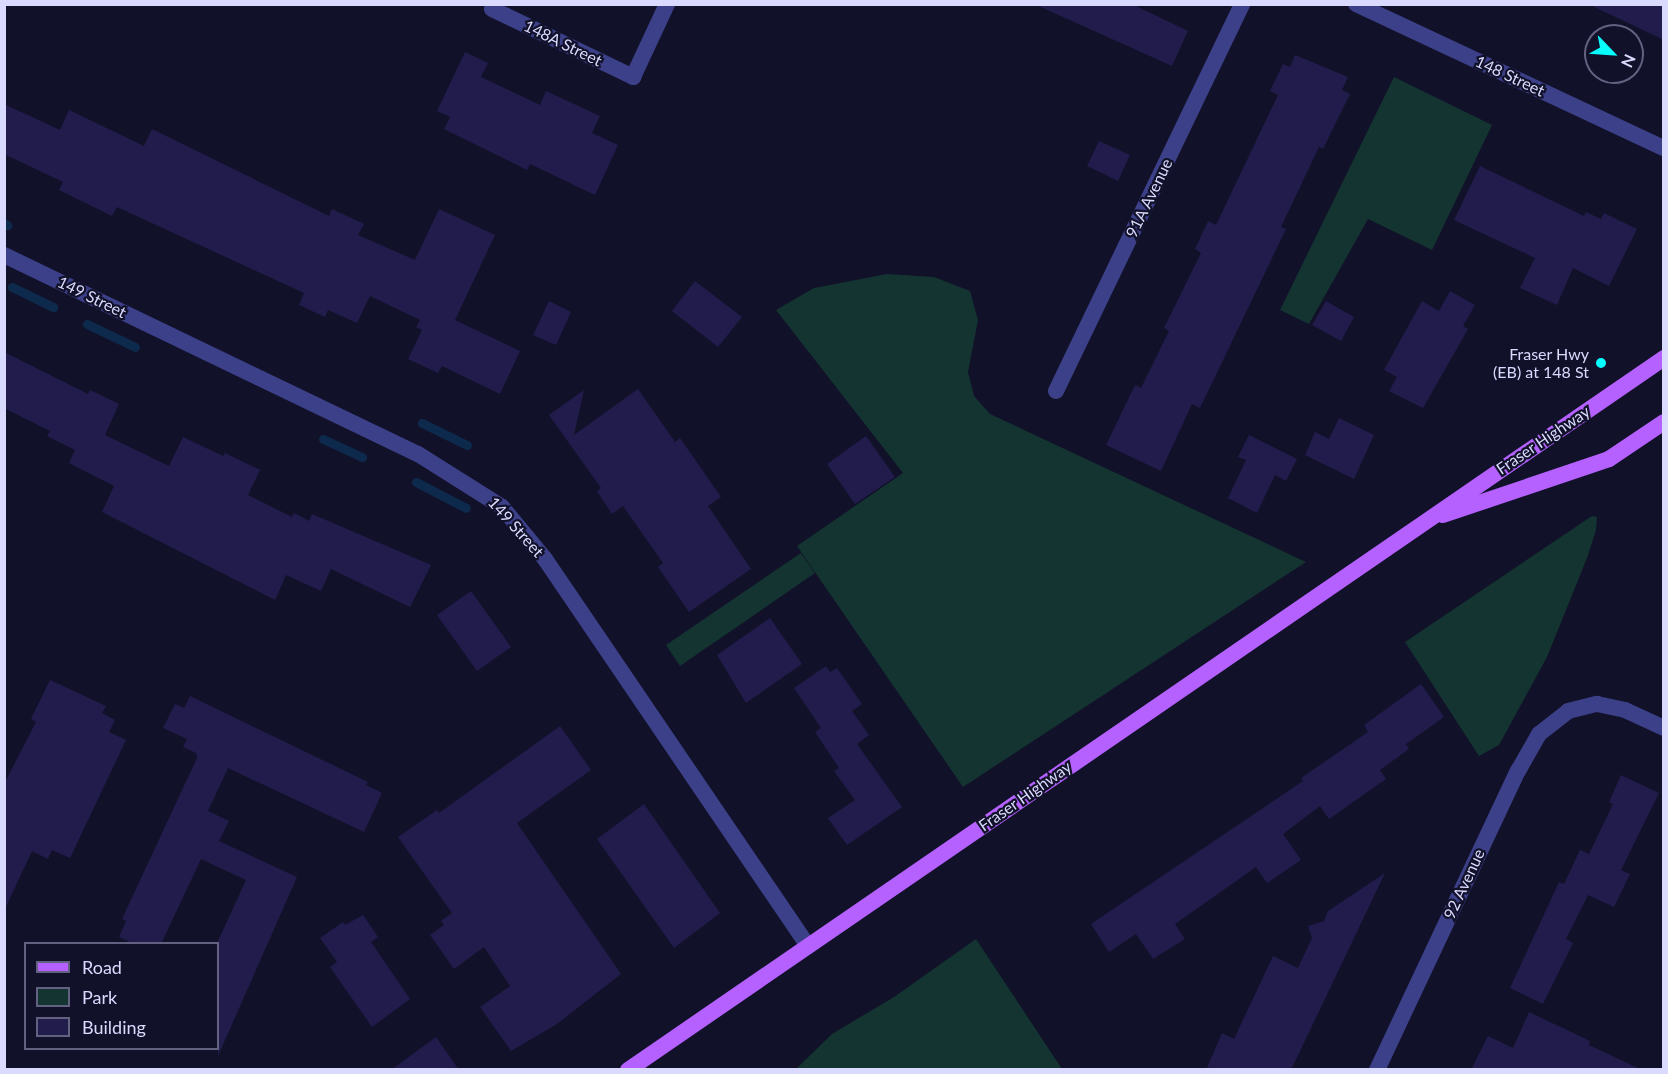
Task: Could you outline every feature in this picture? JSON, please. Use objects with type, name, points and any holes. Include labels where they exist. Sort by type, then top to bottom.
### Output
[{"type":"main road","name":"Fraser Highway","points":[[628,1070],[1422,522],[1664,358]]},
{"type":"main road","name":"Fraser Highway","points":[[1422,522],[1609,459],[1664,422]]},
{"type":"street","name":"148A Street","points":[[492,9],[633,77],[667,4]]},
{"type":"street","name":"91A Avenue","points":[[1056,391],[1242,4]]},
{"type":"street","name":"148 Street","points":[[1356,4],[1664,148]]},
{"type":"street","name":"149 Street","points":[[4,255],[418,454],[494,500],[546,559],[808,946]]},
{"type":"street","name":"92 Avenue","points":[[1377,1070],[1518,771],[1539,734],[1568,711],[1597,704],[1625,710],[1664,728]]},
{"type":"green space","points":[[1394,77],[1492,125],[1432,250],[1368,219],[1309,324],[1280,310]]},
{"type":"green space","points":[[887,274],[934,277],[970,291],[978,320],[968,372],[974,396],[990,414],[1306,562],[963,787],[797,546],[903,473],[776,310],[814,288]]},
{"type":"green space","points":[[1592,516],[1597,517],[1596,530],[1547,657],[1499,745],[1479,756],[1405,642]]},
{"type":"green space","points":[[801,553],[815,573],[680,666],[666,645]]},
{"type":"green space","points":[[976,939],[1062,1069],[796,1069],[832,1034],[894,997]]},
{"type":"building","points":[[1034,4],[1132,4],[1188,31],[1172,66]]},
{"type":"building","points":[[1588,4],[1664,4],[1664,40],[1644,31],[1644,24],[1630,24]]},
{"type":"building","points":[[465,52],[488,63],[481,77],[540,105],[546,91],[600,116],[592,133],[618,145],[595,195],[530,164],[527,170],[444,129],[450,117],[437,111]]},
{"type":"building","points":[[1295,55],[1348,77],[1342,90],[1350,94],[1323,149],[1319,147],[1281,227],[1286,229],[1200,408],[1192,404],[1161,471],[1106,445],[1135,385],[1141,388],[1169,331],[1164,328],[1201,253],[1195,249],[1208,221],[1216,225],[1278,95],[1270,91],[1283,64],[1290,67]]},
{"type":"building","points":[[4,104],[60,130],[69,110],[144,146],[152,129],[329,216],[332,209],[364,224],[358,235],[415,260],[439,209],[495,235],[455,320],[520,351],[500,394],[442,366],[438,373],[408,359],[422,330],[416,327],[420,320],[370,296],[357,323],[328,310],[325,317],[299,305],[304,293],[117,207],[112,216],[59,190],[63,182],[4,154]]},
{"type":"building","points":[[1099,141],[1130,155],[1118,181],[1087,166]]},
{"type":"building","points":[[1480,166],[1584,216],[1586,212],[1601,219],[1604,213],[1637,229],[1609,286],[1573,268],[1557,305],[1520,288],[1535,258],[1454,220]]},
{"type":"building","points":[[695,281],[742,317],[718,347],[672,311]]},
{"type":"building","points":[[1450,291],[1475,305],[1463,326],[1468,329],[1423,408],[1389,391],[1397,377],[1384,370],[1422,301],[1439,311]]},
{"type":"building","points":[[549,301],[571,312],[556,345],[533,335]]},
{"type":"building","points":[[1326,301],[1354,317],[1341,341],[1312,325]]},
{"type":"building","points":[[4,352],[88,394],[90,390],[119,404],[105,435],[169,466],[183,437],[223,456],[225,453],[260,470],[248,495],[292,517],[294,513],[309,521],[312,514],[431,565],[410,607],[331,569],[321,591],[286,575],[275,600],[102,512],[114,486],[69,463],[75,450],[47,436],[50,431],[4,408]]},
{"type":"building","points":[[638,389],[675,442],[680,438],[721,497],[708,506],[751,569],[689,612],[658,567],[663,563],[623,506],[612,514],[597,491],[601,488],[549,415],[584,390],[574,435]]},
{"type":"building","points":[[1339,418],[1374,435],[1354,479],[1305,455],[1315,432],[1329,439]]},
{"type":"building","points":[[1249,435],[1297,459],[1286,481],[1275,475],[1257,513],[1228,498],[1246,460],[1238,457]]},
{"type":"building","points":[[866,436],[895,477],[855,504],[827,464]]},
{"type":"building","points":[[471,591],[511,647],[477,671],[437,615]]},
{"type":"building","points":[[770,618],[802,664],[746,703],[717,655]]},
{"type":"building","points":[[826,666],[830,672],[837,668],[862,704],[852,711],[869,735],[857,744],[902,807],[847,845],[828,818],[855,800],[834,771],[839,768],[815,732],[821,728],[794,688]]},
{"type":"building","points":[[50,680],[106,706],[102,713],[115,720],[109,732],[126,740],[70,858],[52,850],[48,859],[32,851],[4,911],[4,784],[36,722],[31,719]]},
{"type":"building","points":[[1421,684],[1444,717],[1406,744],[1409,749],[1380,770],[1386,779],[1329,819],[1320,806],[1283,834],[1301,860],[1267,883],[1256,867],[1175,924],[1185,939],[1153,959],[1136,934],[1109,952],[1091,924],[1303,781],[1301,778],[1368,732],[1364,725]]},
{"type":"building","points":[[190,696],[368,782],[366,785],[382,793],[364,832],[228,768],[208,811],[229,821],[219,841],[297,877],[218,1056],[218,941],[246,880],[201,859],[162,942],[130,942],[119,937],[126,921],[122,919],[197,758],[196,753],[183,747],[187,739],[163,728],[175,704],[184,708]]},
{"type":"building","points":[[560,726],[591,770],[517,823],[621,974],[557,1024],[511,1051],[480,1007],[510,986],[484,947],[454,969],[430,935],[444,925],[441,921],[452,913],[398,837],[437,810],[439,813]]},
{"type":"building","points":[[1621,775],[1659,793],[1621,870],[1630,874],[1614,907],[1588,895],[1566,939],[1573,943],[1543,1004],[1510,988],[1559,882],[1564,884],[1580,850],[1589,854],[1613,804],[1609,802]]},
{"type":"building","points":[[644,804],[720,913],[674,948],[597,839]]},
{"type":"building","points":[[1385,873],[1291,1070],[1206,1070],[1222,1033],[1234,1039],[1273,956],[1298,968],[1312,938],[1308,926],[1324,921],[1328,911]]},
{"type":"building","points":[[363,915],[378,937],[371,942],[410,999],[372,1027],[330,967],[337,962],[320,938],[343,922],[345,925]]},
{"type":"building","points":[[1529,1012],[1590,1041],[1589,1045],[1642,1070],[1471,1070],[1488,1036],[1513,1048]]},
{"type":"building","points":[[436,1037],[459,1070],[391,1070]]},
{"type":"waterway","points":[[12,287],[53,307]]},
{"type":"waterway","points":[[87,324],[135,347]]},
{"type":"waterway","points":[[422,423],[467,445]]},
{"type":"waterway","points":[[323,439],[362,457]]},
{"type":"waterway","points":[[416,482],[466,508]]},
{"type":"place","name":"Fraser Hwy (EB) at 148 St","points":[[1601,363]]}]
